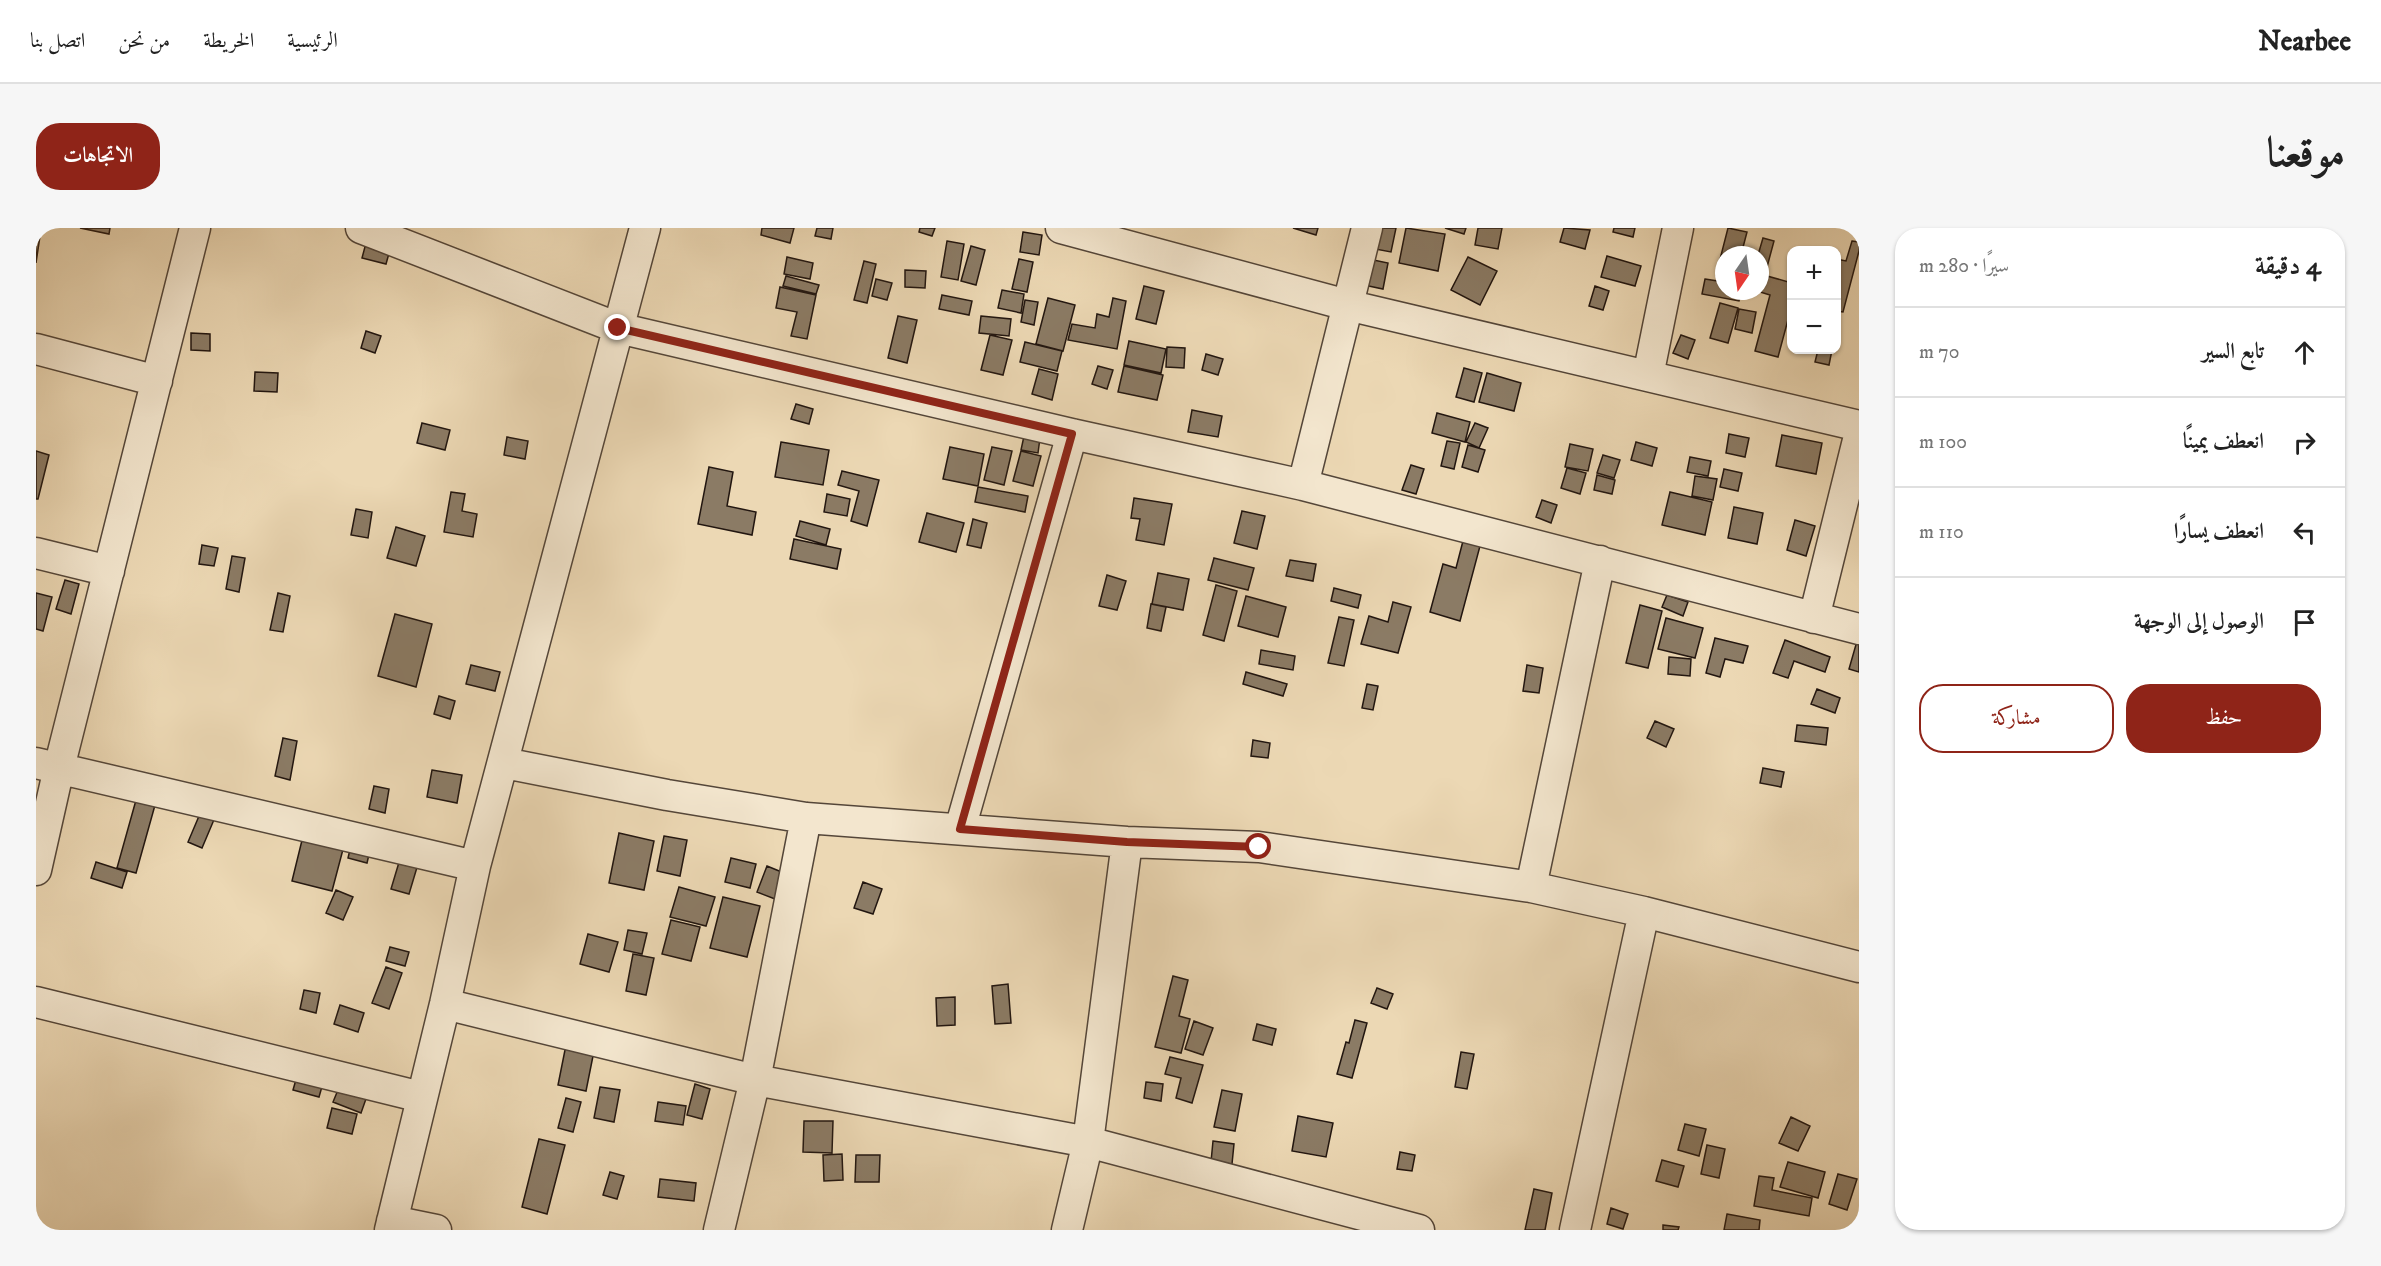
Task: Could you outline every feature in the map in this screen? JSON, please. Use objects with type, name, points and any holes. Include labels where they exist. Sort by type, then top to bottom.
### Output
[{"type":"street","points":[[36,870],[47,765],[109,571],[195,228]]},
{"type":"street","points":[[361,228],[618,328],[1072,434],[1303,485],[1859,629]]},
{"type":"street","points":[[436,1230],[391,1226],[445,1004],[475,866],[645,228]]},
{"type":"street","points":[[1061,228],[1112,235],[1347,305],[1859,426]]},
{"type":"street","points":[[1303,485],[1367,228]]},
{"type":"street","points":[[1648,376],[1678,228]]},
{"type":"street","points":[[36,349],[157,381]]},
{"type":"street","points":[[960,829],[1072,434]]},
{"type":"street","points":[[1814,618],[1859,436]]},
{"type":"street","points":[[36,553],[109,571]]},
{"type":"street","points":[[1531,887],[1600,561]]},
{"type":"street","points":[[504,763],[667,795],[806,818],[1127,842],[1259,847],[1531,887],[1644,912],[1859,967]]},
{"type":"street","points":[[47,765],[475,866]]},
{"type":"street","points":[[720,1230],[755,1080],[806,818]]},
{"type":"street","points":[[1066,1230],[1088,1142],[1127,842]]},
{"type":"street","points":[[1575,1230],[1644,912]]},
{"type":"street","points":[[36,1002],[421,1097]]},
{"type":"street","points":[[445,1004],[755,1080],[1088,1142],[1419,1230]]},
{"type":"building","points":[[80,228],[110,228],[109,234]]},
{"type":"building","points":[[370,228],[395,232],[386,264],[362,258]]},
{"type":"building","points":[[762,228],[794,228],[790,243],[761,235]]},
{"type":"building","points":[[817,228],[833,228],[831,239],[815,236]]},
{"type":"building","points":[[920,228],[935,228],[932,236],[919,232]]},
{"type":"building","points":[[1293,228],[1318,228],[1316,235]]},
{"type":"building","points":[[1379,228],[1396,228],[1391,252],[1375,249]]},
{"type":"building","points":[[1406,228],[1445,234],[1438,271],[1399,263]]},
{"type":"building","points":[[1445,228],[1466,228],[1464,234]]},
{"type":"building","points":[[1478,228],[1502,228],[1498,249],[1475,245]]},
{"type":"building","points":[[1564,228],[1590,230],[1585,249],[1560,242]]},
{"type":"building","points":[[1614,228],[1635,228],[1633,237],[1613,232]]},
{"type":"building","points":[[1728,228],[1747,232],[1743,246],[1723,246]]},
{"type":"building","points":[[1023,232],[1042,235],[1039,255],[1020,252]]},
{"type":"building","points":[[36,236],[40,236],[36,263]]},
{"type":"building","points":[[1763,238],[1774,241],[1769,260],[1769,246],[1761,246]]},
{"type":"building","points":[[947,241],[964,244],[958,280],[941,277]]},
{"type":"building","points":[[1852,241],[1859,242],[1859,251],[1843,312],[1841,312],[1841,260],[1846,261]]},
{"type":"building","points":[[971,246],[985,250],[976,285],[961,281]]},
{"type":"building","points":[[1607,256],[1641,266],[1635,286],[1601,277]]},
{"type":"building","points":[[787,257],[813,263],[810,279],[784,274]]},
{"type":"building","points":[[1468,257],[1497,271],[1480,305],[1451,290]]},
{"type":"building","points":[[1364,258],[1388,263],[1383,289],[1359,284]]},
{"type":"building","points":[[1019,259],[1033,262],[1027,292],[1012,289]]},
{"type":"building","points":[[864,261],[876,264],[867,303],[854,300]]},
{"type":"building","points":[[905,270],[926,271],[925,288],[905,287]]},
{"type":"building","points":[[786,276],[819,285],[816,294],[783,286]]},
{"type":"building","points":[[1769,277],[1787,282],[1787,324],[1778,357],[1755,351],[1770,295]]},
{"type":"building","points":[[876,279],[892,283],[887,300],[872,296]]},
{"type":"building","points":[[1705,279],[1715,281],[1715,296],[1702,294]]},
{"type":"building","points":[[1144,286],[1164,291],[1156,324],[1136,319]]},
{"type":"building","points":[[1595,286],[1609,291],[1603,310],[1589,306]]},
{"type":"building","points":[[780,287],[816,295],[807,339],[791,336],[797,312],[776,308]]},
{"type":"building","points":[[1002,290],[1024,294],[1021,313],[998,308]]},
{"type":"building","points":[[942,295],[972,301],[969,315],[939,309]]},
{"type":"building","points":[[1048,298],[1075,305],[1063,351],[1036,344]]},
{"type":"building","points":[[1113,298],[1126,301],[1117,349],[1068,340],[1072,324],[1095,328],[1097,314],[1109,317]]},
{"type":"building","points":[[1025,300],[1038,302],[1034,325],[1021,322]]},
{"type":"building","points":[[1720,303],[1738,308],[1728,343],[1710,338]]},
{"type":"building","points":[[1739,309],[1756,312],[1752,333],[1735,329]]},
{"type":"building","points":[[898,316],[917,320],[907,363],[888,358]]},
{"type":"building","points":[[981,316],[1011,319],[1009,336],[979,333]]},
{"type":"building","points":[[366,331],[381,336],[375,353],[361,348]]},
{"type":"building","points":[[191,333],[210,334],[210,351],[191,350]]},
{"type":"building","points":[[990,335],[1012,340],[1003,375],[981,370]]},
{"type":"building","points":[[1681,335],[1695,340],[1688,359],[1673,353]]},
{"type":"building","points":[[1129,341],[1166,349],[1161,373],[1124,365]]},
{"type":"building","points":[[1025,342],[1062,351],[1057,371],[1020,362]]},
{"type":"building","points":[[1167,347],[1185,348],[1184,368],[1166,367]]},
{"type":"building","points":[[1206,354],[1223,359],[1218,375],[1202,370]]},
{"type":"building","points":[[1817,354],[1831,354],[1829,365],[1815,362]]},
{"type":"building","points":[[1098,366],[1113,370],[1107,389],[1092,384]]},
{"type":"building","points":[[1124,366],[1163,375],[1157,400],[1118,392]]},
{"type":"building","points":[[1464,368],[1482,373],[1474,402],[1456,397]]},
{"type":"building","points":[[1039,369],[1058,374],[1052,400],[1032,394]]},
{"type":"building","points":[[255,372],[278,373],[277,392],[254,391]]},
{"type":"building","points":[[1487,373],[1521,383],[1514,411],[1479,402]]},
{"type":"building","points":[[796,404],[813,409],[809,424],[791,419]]},
{"type":"building","points":[[1192,410],[1222,416],[1218,437],[1188,432]]},
{"type":"building","points":[[1437,413],[1470,422],[1465,442],[1432,433]]},
{"type":"building","points":[[422,423],[450,430],[445,450],[417,443]]},
{"type":"building","points":[[1475,423],[1488,428],[1479,448],[1466,442]]},
{"type":"building","points":[[1729,434],[1749,438],[1745,457],[1726,453]]},
{"type":"building","points":[[1782,435],[1822,443],[1816,474],[1776,466]]},
{"type":"building","points":[[1024,436],[1040,438],[1038,453],[1021,450]]},
{"type":"building","points":[[507,437],[528,441],[525,459],[504,455]]},
{"type":"building","points":[[1447,441],[1460,443],[1454,469],[1441,466]]},
{"type":"building","points":[[781,442],[829,450],[823,485],[775,477]]},
{"type":"building","points":[[1636,442],[1657,448],[1652,466],[1631,460]]},
{"type":"building","points":[[1570,444],[1593,449],[1588,471],[1565,467]]},
{"type":"building","points":[[1468,445],[1485,450],[1478,472],[1462,467]]},
{"type":"building","points":[[950,447],[984,454],[978,486],[943,479]]},
{"type":"building","points":[[992,447],[1012,451],[1004,485],[984,480]]},
{"type":"building","points":[[36,451],[49,455],[38,499],[36,499]]},
{"type":"building","points":[[1021,451],[1041,456],[1033,486],[1013,481]]},
{"type":"building","points":[[1603,455],[1620,460],[1614,478],[1597,473]]},
{"type":"building","points":[[1690,457],[1711,461],[1708,476],[1687,472]]},
{"type":"building","points":[[1411,465],[1424,469],[1416,494],[1402,490]]},
{"type":"building","points":[[709,467],[733,472],[727,506],[756,512],[752,535],[698,524]]},
{"type":"building","points":[[1567,468],[1586,473],[1580,494],[1561,488]]},
{"type":"building","points":[[1724,469],[1742,473],[1738,491],[1720,487]]},
{"type":"building","points":[[842,471],[879,480],[867,526],[851,521],[859,491],[838,485]]},
{"type":"building","points":[[1597,475],[1615,480],[1612,494],[1594,490]]},
{"type":"building","points":[[1695,476],[1717,479],[1713,500],[1692,496]]},
{"type":"building","points":[[978,487],[1028,496],[1025,512],[975,502]]},
{"type":"building","points":[[451,492],[465,494],[462,511],[477,514],[473,537],[444,532]]},
{"type":"building","points":[[1670,492],[1712,502],[1705,535],[1662,525]]},
{"type":"building","points":[[827,494],[850,499],[847,516],[824,512]]},
{"type":"building","points":[[1134,498],[1172,504],[1164,545],[1136,540],[1140,519],[1131,518]]},
{"type":"building","points":[[1542,500],[1557,505],[1551,523],[1536,517]]},
{"type":"building","points":[[1734,507],[1763,513],[1757,544],[1728,538]]},
{"type":"building","points":[[356,509],[372,512],[368,538],[351,535]]},
{"type":"building","points":[[1242,511],[1265,516],[1257,549],[1234,543]]},
{"type":"building","points":[[927,513],[964,523],[956,552],[919,542]]},
{"type":"building","points":[[973,519],[987,523],[981,548],[967,545]]},
{"type":"building","points":[[1795,520],[1815,526],[1806,556],[1787,550]]},
{"type":"building","points":[[800,521],[830,529],[826,545],[796,536]]},
{"type":"building","points":[[396,527],[425,536],[416,566],[387,558]]},
{"type":"building","points":[[794,539],[841,549],[837,569],[790,559]]},
{"type":"building","points":[[1463,541],[1480,546],[1460,621],[1430,612],[1443,564],[1456,568]]},
{"type":"building","points":[[202,545],[218,548],[214,566],[199,564]]},
{"type":"building","points":[[232,556],[245,558],[239,592],[226,589]]},
{"type":"building","points":[[1214,558],[1254,568],[1248,590],[1208,580]]},
{"type":"building","points":[[1290,560],[1316,564],[1313,581],[1286,576]]},
{"type":"building","points":[[1158,573],[1189,579],[1183,610],[1152,604]]},
{"type":"building","points":[[1107,575],[1126,581],[1117,610],[1099,606]]},
{"type":"building","points":[[65,580],[79,584],[71,614],[56,609]]},
{"type":"building","points":[[1216,585],[1237,591],[1224,641],[1203,635]]},
{"type":"building","points":[[1334,588],[1361,595],[1358,608],[1331,601]]},
{"type":"building","points":[[36,593],[52,597],[43,631],[36,629]]},
{"type":"building","points":[[278,593],[290,596],[283,632],[270,630]]},
{"type":"building","points":[[1667,595],[1688,602],[1683,616],[1662,607]]},
{"type":"building","points":[[1246,596],[1286,607],[1278,637],[1238,626]]},
{"type":"building","points":[[1393,602],[1411,607],[1398,653],[1361,644],[1369,616],[1388,622]]},
{"type":"building","points":[[1151,604],[1166,607],[1161,631],[1147,628]]},
{"type":"building","points":[[1640,605],[1662,611],[1648,668],[1626,663]]},
{"type":"building","points":[[395,614],[432,624],[416,687],[378,676]]},
{"type":"building","points":[[1339,617],[1354,620],[1344,666],[1328,663]]},
{"type":"building","points":[[1666,618],[1703,628],[1695,658],[1658,649]]},
{"type":"building","points":[[1715,638],[1748,646],[1743,663],[1725,659],[1720,677],[1706,673]]},
{"type":"building","points":[[1785,640],[1830,657],[1825,672],[1794,661],[1788,678],[1773,673]]},
{"type":"building","points":[[1857,641],[1859,642],[1859,672],[1849,669]]},
{"type":"building","points":[[1261,650],[1295,656],[1293,670],[1259,664]]},
{"type":"building","points":[[1669,657],[1691,659],[1690,676],[1668,674]]},
{"type":"building","points":[[471,665],[500,672],[495,691],[466,684]]},
{"type":"building","points":[[1527,665],[1543,668],[1539,693],[1523,691]]},
{"type":"building","points":[[1246,672],[1287,684],[1283,696],[1243,684]]},
{"type":"building","points":[[1367,684],[1378,686],[1373,710],[1362,708]]},
{"type":"building","points":[[1817,689],[1840,698],[1835,713],[1811,704]]},
{"type":"building","points":[[439,696],[455,701],[450,719],[434,714]]},
{"type":"building","points":[[1655,721],[1674,729],[1666,747],[1647,738]]},
{"type":"building","points":[[1797,725],[1828,728],[1826,745],[1795,741]]},
{"type":"building","points":[[283,738],[297,741],[290,780],[275,776]]},
{"type":"building","points":[[1253,740],[1270,743],[1268,758],[1251,756]]},
{"type":"building","points":[[1763,768],[1784,772],[1781,787],[1760,783]]},
{"type":"building","points":[[432,770],[462,775],[457,803],[427,797]]},
{"type":"building","points":[[374,786],[389,789],[385,813],[369,809]]},
{"type":"building","points":[[138,793],[157,798],[136,873],[117,868]]},
{"type":"building","points":[[202,809],[216,815],[202,848],[188,842]]},
{"type":"building","points":[[305,828],[346,838],[332,891],[292,881]]},
{"type":"building","points":[[619,833],[654,841],[644,890],[609,883]]},
{"type":"building","points":[[664,836],[687,840],[680,876],[657,871]]},
{"type":"building","points":[[352,841],[371,846],[367,863],[348,858]]},
{"type":"building","points":[[731,858],[756,864],[750,888],[725,882]]},
{"type":"building","points":[[400,859],[418,864],[409,894],[391,889]]},
{"type":"building","points":[[96,862],[127,872],[122,888],[91,878]]},
{"type":"building","points":[[767,866],[784,873],[775,899],[757,892]]},
{"type":"building","points":[[863,882],[882,889],[873,914],[854,908]]},
{"type":"building","points":[[679,887],[715,897],[706,926],[670,917]]},
{"type":"building","points":[[336,890],[353,897],[343,920],[326,913]]},
{"type":"building","points":[[723,897],[760,906],[747,957],[710,948]]},
{"type":"building","points":[[671,920],[700,927],[691,961],[662,954]]},
{"type":"building","points":[[628,930],[647,933],[642,954],[624,950]]},
{"type":"building","points":[[588,934],[618,942],[609,972],[580,964]]},
{"type":"building","points":[[390,947],[409,952],[405,966],[386,961]]},
{"type":"building","points":[[633,954],[654,958],[646,995],[626,991]]},
{"type":"building","points":[[386,967],[402,973],[389,1009],[372,1003]]},
{"type":"building","points":[[1173,976],[1188,980],[1179,1016],[1190,1019],[1181,1053],[1155,1047]]},
{"type":"building","points":[[1008,984],[1011,1023],[995,1024],[992,986]]},
{"type":"building","points":[[1377,988],[1393,994],[1387,1009],[1371,1003]]},
{"type":"building","points":[[304,990],[320,993],[316,1013],[300,1009]]},
{"type":"building","points":[[955,997],[955,1025],[937,1026],[936,998]]},
{"type":"building","points":[[340,1005],[364,1013],[358,1032],[334,1024]]},
{"type":"building","points":[[1355,1020],[1367,1023],[1352,1078],[1337,1074]]},
{"type":"building","points":[[1194,1021],[1213,1028],[1203,1055],[1185,1049]]},
{"type":"building","points":[[1257,1024],[1276,1029],[1272,1045],[1253,1040]]},
{"type":"building","points":[[566,1045],[594,1051],[586,1091],[558,1085]]},
{"type":"building","points":[[1461,1052],[1474,1054],[1467,1089],[1455,1087]]},
{"type":"building","points":[[1170,1057],[1203,1065],[1192,1103],[1176,1098],[1181,1078],[1165,1074]]},
{"type":"building","points":[[297,1076],[323,1083],[319,1097],[293,1090]]},
{"type":"building","points":[[1146,1082],[1163,1084],[1161,1101],[1144,1098]]},
{"type":"building","points":[[695,1084],[710,1089],[702,1119],[687,1115]]},
{"type":"building","points":[[340,1085],[367,1096],[361,1113],[333,1102]]},
{"type":"building","points":[[600,1087],[620,1090],[614,1122],[594,1118]]},
{"type":"building","points":[[1222,1090],[1242,1094],[1235,1131],[1214,1127]]},
{"type":"building","points":[[566,1098],[581,1102],[573,1132],[558,1128]]},
{"type":"building","points":[[658,1102],[686,1106],[683,1125],[655,1121]]},
{"type":"building","points":[[332,1108],[357,1114],[352,1134],[327,1128]]},
{"type":"building","points":[[1298,1116],[1333,1123],[1326,1157],[1292,1151]]},
{"type":"building","points":[[1791,1117],[1810,1126],[1798,1151],[1779,1143]]},
{"type":"building","points":[[804,1121],[833,1121],[832,1153],[803,1152]]},
{"type":"building","points":[[1685,1124],[1706,1129],[1699,1156],[1678,1150]]},
{"type":"building","points":[[539,1139],[565,1145],[547,1214],[522,1207]]},
{"type":"building","points":[[1213,1141],[1234,1144],[1232,1164],[1211,1162]]},
{"type":"building","points":[[1707,1145],[1725,1149],[1719,1178],[1701,1174]]},
{"type":"building","points":[[1400,1152],[1415,1155],[1412,1171],[1397,1169]]},
{"type":"building","points":[[842,1154],[843,1180],[824,1181],[823,1155]]},
{"type":"building","points":[[856,1155],[880,1155],[879,1182],[855,1182]]},
{"type":"building","points":[[1662,1160],[1684,1166],[1678,1187],[1656,1181]]},
{"type":"building","points":[[1788,1162],[1825,1172],[1818,1198],[1780,1187]]},
{"type":"building","points":[[610,1172],[624,1176],[617,1199],[603,1195]]},
{"type":"building","points":[[1838,1174],[1857,1179],[1847,1210],[1829,1204]]},
{"type":"building","points":[[1759,1176],[1774,1178],[1772,1190],[1812,1198],[1809,1216],[1754,1206]]},
{"type":"building","points":[[660,1179],[696,1183],[694,1201],[658,1197]]},
{"type":"building","points":[[1534,1189],[1552,1193],[1545,1230],[1525,1230]]},
{"type":"building","points":[[1611,1208],[1628,1214],[1623,1229],[1607,1224]]},
{"type":"building","points":[[1727,1214],[1760,1220],[1759,1230],[1724,1230]]},
{"type":"building","points":[[1663,1225],[1679,1227],[1678,1230],[1663,1230]]},
{"type":"route","points":[[618,328],[1072,434],[960,829],[1127,842],[1259,847]]}]
